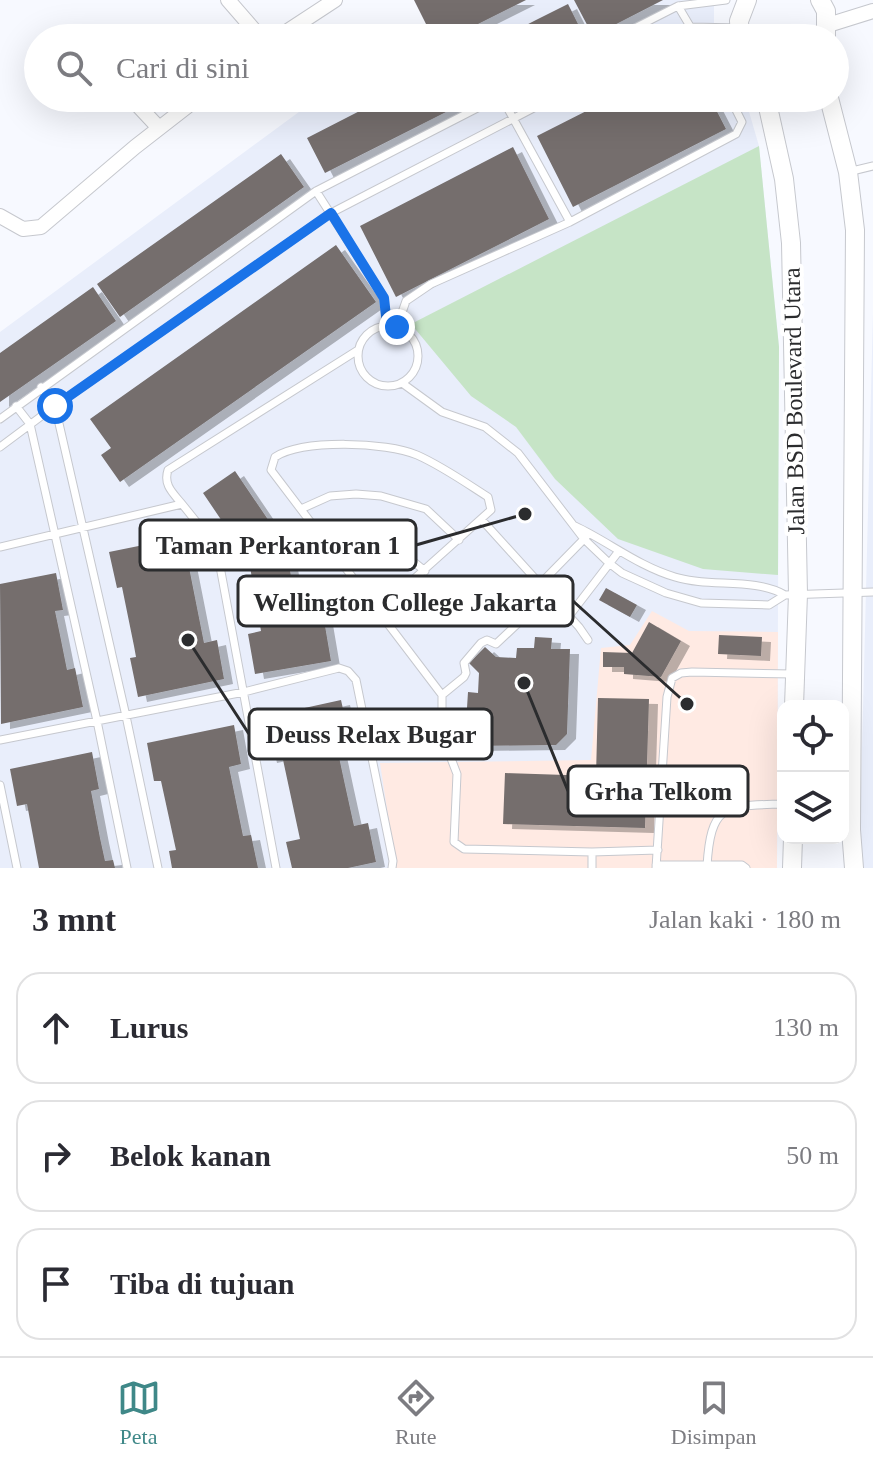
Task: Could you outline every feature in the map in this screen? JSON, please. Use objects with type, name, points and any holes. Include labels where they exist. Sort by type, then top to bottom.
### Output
[{"type":"street","points":[[228,0],[249,24]]},
{"type":"street","points":[[298,24],[335,0]]},
{"type":"street","points":[[741,24],[742,9],[747,0]]},
{"type":"street","points":[[820,0],[826,11],[827,24]]},
{"type":"street","points":[[843,24],[873,11]]},
{"type":"street","points":[[144,112],[159,128]]},
{"type":"street","points":[[0,216],[23,229],[41,227],[180,112]]},
{"type":"street","name":"Jalan BSD Boulevard Utara","points":[[769,112],[784,179],[791,243],[791,595],[794,700]]},
{"type":"street","points":[[833,112],[848,172],[855,230],[851,830],[854,868]]},
{"type":"street","points":[[792,868],[793,844]]},
{"type":"lane","points":[[643,24],[678,6],[726,0]]},
{"type":"lane","points":[[678,6],[689,24]]},
{"type":"lane","points":[[0,419],[316,191],[472,112]]},
{"type":"lane","points":[[508,112],[570,222]]},
{"type":"lane","points":[[0,447],[331,213],[527,112]]},
{"type":"lane","points":[[397,327],[406,301],[431,284],[570,222],[736,134],[742,122],[737,112]]},
{"type":"lane","points":[[848,172],[873,166]]},
{"type":"lane","points":[[316,191],[384,298],[387,325]]},
{"type":"lane","points":[[276,868],[219,561],[207,535],[167,485],[165,478],[168,470],[358,350],[368,332],[387,325],[407,332],[417,348],[416,368],[402,383],[383,386],[366,377],[360,369],[358,350]]},
{"type":"lane","points":[[402,383],[442,412],[485,427],[518,453],[572,524],[587,536],[609,563],[666,593],[701,603],[769,605],[791,595],[873,592]]},
{"type":"lane","points":[[41,387],[55,406],[158,868]]},
{"type":"lane","points":[[16,406],[30,424],[127,868]]},
{"type":"lane","points":[[378,611],[491,510],[488,497],[416,455],[340,445],[286,450],[275,457],[271,470],[324,539],[378,611],[442,695],[442,735],[457,774],[454,842],[457,846],[464,849],[592,852],[658,850]]},
{"type":"lane","points":[[301,509],[330,496],[381,496],[426,509],[459,540]]},
{"type":"lane","points":[[0,547],[182,504]]},
{"type":"lane","points":[[481,519],[588,640]]},
{"type":"lane","points":[[324,539],[356,534],[380,539],[425,571]]},
{"type":"lane","points":[[587,536],[676,578],[715,584],[770,586],[791,595]]},
{"type":"lane","points":[[539,585],[587,536]]},
{"type":"lane","points":[[569,616],[619,551]]},
{"type":"lane","points":[[442,695],[464,677],[464,663],[481,643],[487,640],[496,644],[548,595]]},
{"type":"lane","points":[[0,740],[244,692],[339,668],[348,671],[356,680],[392,868]]},
{"type":"lane","points":[[746,868],[742,865],[656,866],[669,685],[672,678],[692,672],[795,674]]},
{"type":"lane","points":[[0,785],[17,868]]},
{"type":"lane","points":[[707,866],[709,834],[724,813],[735,806],[777,804]]},
{"type":"lane","points":[[592,852],[592,868]]},
{"type":"shaded area","points":[[522,0],[714,0],[714,24],[474,24]]},
{"type":"shaded area","points":[[299,112],[749,112],[759,146],[779,347],[777,868],[0,868],[0,332]]},
{"type":"shaded area","points":[[873,313],[873,868],[859,868]]},
{"type":"shaded area","points":[[652,611],[689,631],[778,632],[777,868],[396,868],[380,763],[591,760],[601,648],[630,645]]},
{"type":"green space","points":[[759,146],[779,347],[778,575],[703,569],[618,539],[555,479],[516,427],[471,396],[411,324]]},
{"type":"building","points":[[414,0],[526,0],[478,24],[426,24]]},
{"type":"building","points":[[574,0],[663,0],[616,24],[587,24]]},
{"type":"building","points":[[568,4],[578,24],[528,24]]},
{"type":"building","points":[[358,112],[446,112],[325,173],[307,138]]},
{"type":"building","points":[[584,112],[717,112],[726,129],[573,207],[537,136]]},
{"type":"building","points":[[513,147],[549,219],[396,297],[360,226]]},
{"type":"building","points":[[281,154],[304,187],[120,317],[97,284]]},
{"type":"building","points":[[336,245],[376,302],[120,482],[101,455],[111,448],[90,419]]},
{"type":"building","points":[[93,287],[116,321],[0,402],[0,353]]},
{"type":"building","points":[[235,471],[286,546],[299,625],[324,620],[331,661],[255,674],[248,634],[261,631],[249,561],[203,493]]},
{"type":"building","points":[[183,537],[204,643],[217,640],[224,679],[138,697],[130,658],[136,657],[134,646],[122,587],[117,588],[109,552]]},
{"type":"building","points":[[56,573],[63,610],[55,611],[67,670],[75,668],[83,707],[1,724],[0,584]]},
{"type":"building","points":[[606,588],[637,605],[630,617],[599,600]]},
{"type":"building","points":[[649,622],[681,641],[661,677],[624,674],[624,667],[603,667],[603,652],[632,653]]},
{"type":"building","points":[[719,635],[762,637],[761,656],[718,654]]},
{"type":"building","points":[[535,637],[552,638],[551,649],[570,649],[567,734],[556,745],[465,746],[466,728],[458,727],[459,708],[467,708],[468,692],[478,693],[479,673],[469,663],[485,647],[496,657],[516,658],[517,648],[534,648]]},
{"type":"building","points":[[598,698],[649,699],[645,828],[503,824],[505,773],[596,776]]},
{"type":"building","points":[[341,700],[350,740],[336,743],[345,785],[354,826],[368,823],[376,862],[348,868],[292,868],[286,842],[300,839],[282,755],[268,758],[259,718]]},
{"type":"building","points":[[234,725],[241,764],[229,767],[243,836],[251,835],[258,868],[172,868],[169,851],[176,850],[161,781],[154,781],[147,743]]},
{"type":"building","points":[[92,752],[99,789],[91,791],[100,838],[105,861],[113,860],[115,868],[39,868],[27,804],[17,806],[10,769]]},
{"type":"place","name":"Taman Perkantoran 1","points":[[525,514]]},
{"type":"place","name":"Deuss Relax Bugar","points":[[188,640]]},
{"type":"place","name":"Grha Telkom","points":[[524,683]]},
{"type":"place","name":"Wellington College Jakarta","points":[[687,704]]},
{"type":"route","points":[[55,406],[331,213],[384,298],[387,325],[397,327]]}]
